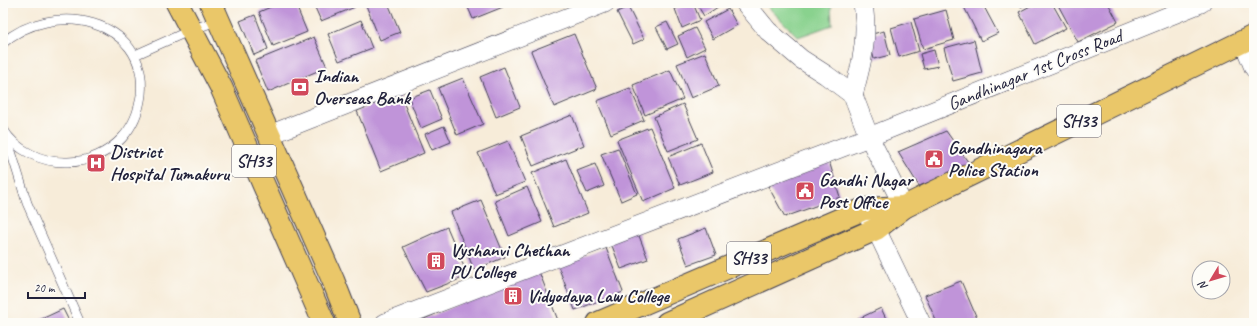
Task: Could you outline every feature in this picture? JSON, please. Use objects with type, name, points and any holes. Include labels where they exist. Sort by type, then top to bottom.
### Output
[{"type":"main road","name":"SH33","points":[[176,3],[221,87],[324,323]]},
{"type":"main road","name":"SH33","points":[[215,12],[350,323]]},
{"type":"main road","name":"SH33","points":[[667,323],[876,229],[904,207],[1248,38]]},
{"type":"main road","name":"SH33","points":[[598,323],[864,209],[904,207]]},
{"type":"street","points":[[269,135],[605,3]]},
{"type":"street","points":[[745,3],[768,31],[801,59],[853,95],[869,137],[904,207]]},
{"type":"street","points":[[853,95],[863,55],[865,28],[863,3]]},
{"type":"street","name":"Gandhinagar 1st Cross Road","points":[[385,323],[869,137],[1200,3]]},
{"type":"street","points":[[1248,38],[1254,68]]},
{"type":"street","points":[[864,209],[876,229],[921,323]]},
{"type":"lane","points":[[4,130],[16,144],[29,153],[43,159],[59,162],[75,162],[90,159],[105,152],[118,143],[128,131],[136,117],[142,86],[140,70],[135,55],[127,41],[116,30],[103,20],[81,12]]},
{"type":"lane","points":[[135,55],[191,30],[215,12]]},
{"type":"lane","points":[[3,43],[14,30],[27,21],[46,13]]},
{"type":"lane","points":[[4,130],[27,203],[80,323]]},
{"type":"green space","points":[[764,3],[831,3],[832,25],[798,37]]},
{"type":"building","points":[[280,3],[295,3],[307,32],[273,46],[259,12]]},
{"type":"building","points":[[313,3],[354,3],[355,7],[321,21]]},
{"type":"building","points":[[365,3],[388,3],[400,32],[380,40]]},
{"type":"building","points":[[466,3],[501,3],[503,7],[473,19]]},
{"type":"building","points":[[693,3],[700,20],[682,28],[675,9]]},
{"type":"building","points":[[696,3],[724,3],[704,16]]},
{"type":"building","points":[[962,3],[982,3],[998,33],[981,41]]},
{"type":"building","points":[[1020,3],[1028,3],[1021,7]]},
{"type":"building","points":[[1036,3],[1052,3],[1066,28],[1035,44],[1019,12]]},
{"type":"building","points":[[1057,3],[1108,3],[1118,22],[1078,42]]},
{"type":"building","points":[[628,7],[644,39],[633,44],[617,12]]},
{"type":"building","points":[[728,9],[737,25],[713,39],[704,22]]},
{"type":"building","points":[[946,10],[954,40],[923,49],[914,19]]},
{"type":"building","points":[[255,15],[268,49],[254,55],[240,21]]},
{"type":"building","points":[[361,20],[372,48],[339,61],[328,34]]},
{"type":"building","points":[[667,22],[678,44],[667,49],[656,27]]},
{"type":"building","points":[[911,22],[919,51],[899,57],[891,28]]},
{"type":"building","points":[[695,28],[705,48],[687,57],[678,36]]},
{"type":"building","points":[[884,31],[890,55],[874,59],[868,35]]},
{"type":"building","points":[[574,34],[597,89],[554,107],[531,51]]},
{"type":"building","points":[[314,37],[327,67],[268,92],[255,61]]},
{"type":"building","points":[[974,40],[982,73],[953,81],[944,48]]},
{"type":"building","points":[[934,50],[938,66],[924,69],[920,54]]},
{"type":"building","points":[[705,53],[719,86],[691,98],[677,64]]},
{"type":"building","points":[[504,67],[520,107],[496,117],[480,77]]},
{"type":"building","points":[[670,70],[683,99],[645,115],[633,85]]},
{"type":"building","points":[[463,78],[483,124],[457,135],[438,88]]},
{"type":"building","points":[[630,88],[644,120],[611,134],[597,101]]},
{"type":"building","points":[[430,90],[442,119],[421,128],[409,98]]},
{"type":"building","points":[[400,94],[424,153],[381,171],[357,111]]},
{"type":"building","points":[[683,104],[698,139],[668,151],[654,117]]},
{"type":"building","points":[[572,115],[584,145],[533,166],[521,136]]},
{"type":"building","points":[[444,126],[451,142],[432,150],[425,134]]},
{"type":"building","points":[[650,127],[675,188],[643,202],[617,140]]},
{"type":"building","name":"Gandhinagara Police Station","points":[[946,131],[971,166],[919,186],[898,152]]},
{"type":"building","points":[[508,141],[525,182],[495,194],[478,153]]},
{"type":"building","points":[[701,143],[713,172],[680,185],[668,157]]},
{"type":"building","points":[[618,148],[637,194],[621,201],[601,154]]},
{"type":"building","points":[[566,159],[588,213],[554,227],[532,173]]},
{"type":"building","name":"Gandhi Nagar Post Office","points":[[829,161],[840,197],[785,217],[768,186]]},
{"type":"building","points":[[595,164],[604,186],[587,193],[577,171]]},
{"type":"building","points":[[527,187],[542,222],[509,236],[495,201]]},
{"type":"building","points":[[481,200],[505,257],[474,270],[451,212]]},
{"type":"building","name":"Vyshanvi Chethan PU College","points":[[447,227],[468,276],[426,292],[403,247]]},
{"type":"building","points":[[636,228],[648,259],[621,269],[609,238]]},
{"type":"building","points":[[706,228],[716,255],[688,265],[678,239]]},
{"type":"building","points":[[606,248],[623,292],[575,310],[558,266]]},
{"type":"building","name":"Vidyodaya Law College","points":[[538,269],[559,323],[415,323]]},
{"type":"building","points":[[961,281],[979,323],[937,323],[925,295]]},
{"type":"building","points":[[881,308],[888,323],[857,323],[856,320]]},
{"type":"building","points":[[63,309],[70,323],[33,323]]},
{"type":"place","name":"Indian Overseas Bank","points":[[300,87]]},
{"type":"place","name":"Gandhinagara Police Station","points":[[934,159]]},
{"type":"place","name":"District Hospital Tumakuru","points":[[96,163]]},
{"type":"place","name":"Gandhi Nagar Post Office","points":[[805,191]]},
{"type":"place","name":"Vyshanvi Chethan PU College","points":[[436,261]]},
{"type":"place","name":"Vidyodaya Law College","points":[[513,296]]}]
